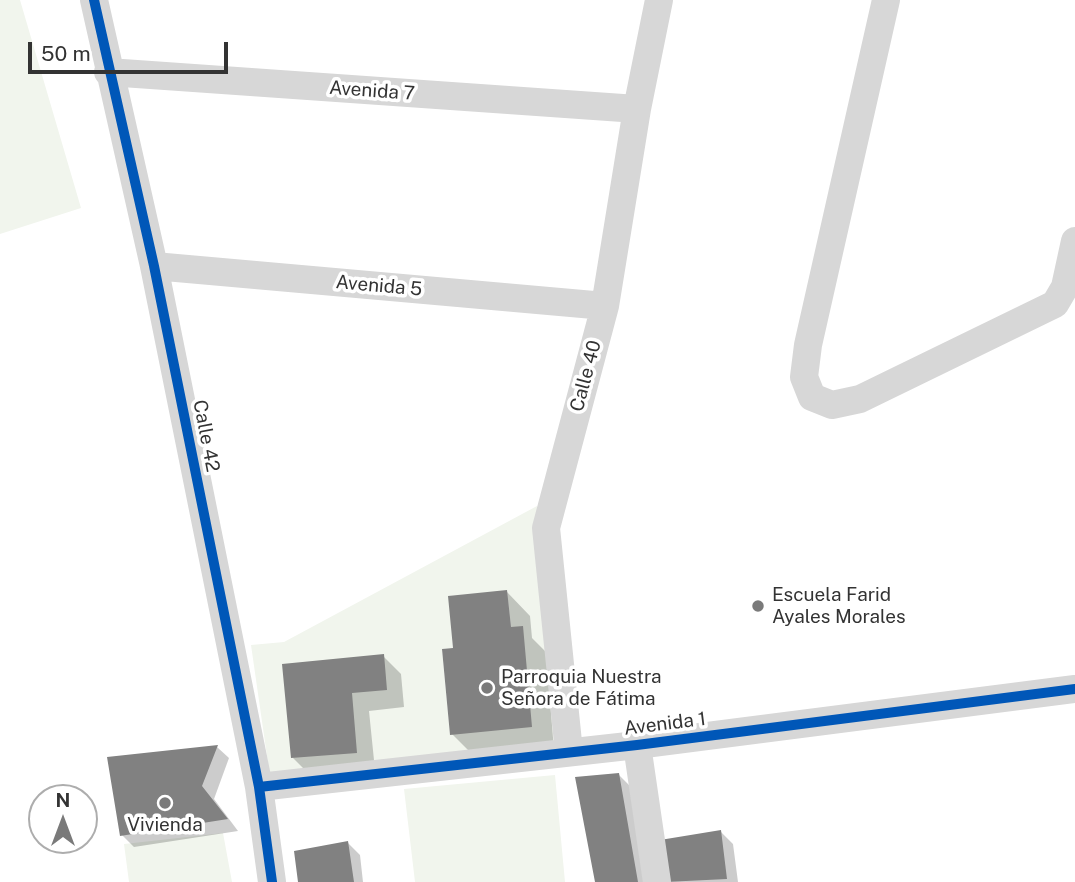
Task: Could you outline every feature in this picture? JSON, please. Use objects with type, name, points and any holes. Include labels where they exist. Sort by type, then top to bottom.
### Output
[{"type":"street","name":"Calle 42","points":[[94,0],[108,72],[154,266],[259,787],[272,882]]},
{"type":"street","name":"Calle 40","points":[[569,752],[546,528],[605,306],[637,109],[659,0]]},
{"type":"street","points":[[886,0],[808,345],[804,377],[811,397],[832,405],[860,399],[1055,304],[1065,287],[1075,241]]},
{"type":"street","name":"Avenida 7","points":[[108,72],[637,109]]},
{"type":"street","name":"Avenida 5","points":[[154,266],[605,306]]},
{"type":"street","name":"Avenida 1","points":[[259,787],[638,745],[1075,689]]},
{"type":"street","points":[[638,745],[657,882]]},
{"type":"shaded area","points":[[0,0],[20,0],[81,208],[0,234]]},
{"type":"shaded area","points":[[537,506],[560,743],[270,777],[251,645],[284,642]],"holes":[[[507,591],[511,627],[450,734],[442,649],[453,648],[449,596]]]},
{"type":"shaded area","points":[[555,775],[565,882],[415,882],[404,789]]},
{"type":"shaded area","points":[[223,833],[232,882],[129,882],[124,844]]},
{"type":"building","name":"Parroquia Nuestra Señora de Fátima","points":[[507,590],[511,627],[523,626],[532,727],[450,735],[442,649],[453,648],[448,596]]},
{"type":"building","points":[[384,654],[387,690],[352,693],[357,753],[291,758],[282,664]]},
{"type":"building","name":"Vivienda","points":[[218,745],[202,786],[228,819],[120,836],[107,757]]},
{"type":"building","points":[[619,773],[638,882],[595,882],[575,777]]},
{"type":"building","points":[[721,830],[727,879],[665,882],[660,840]]},
{"type":"building","points":[[348,841],[354,882],[298,882],[294,851]]},
{"type":"cycle path","points":[[94,0],[154,266],[259,787],[272,882]]},
{"type":"cycle path","points":[[259,787],[637,745],[1075,689]]},
{"type":"place","name":"Escuela Farid Ayales Morales","points":[[758,606]]},
{"type":"place","name":"Parroquia Nuestra Señora de Fátima","points":[[487,688]]},
{"type":"place","name":"Vivienda","points":[[165,803]]}]
